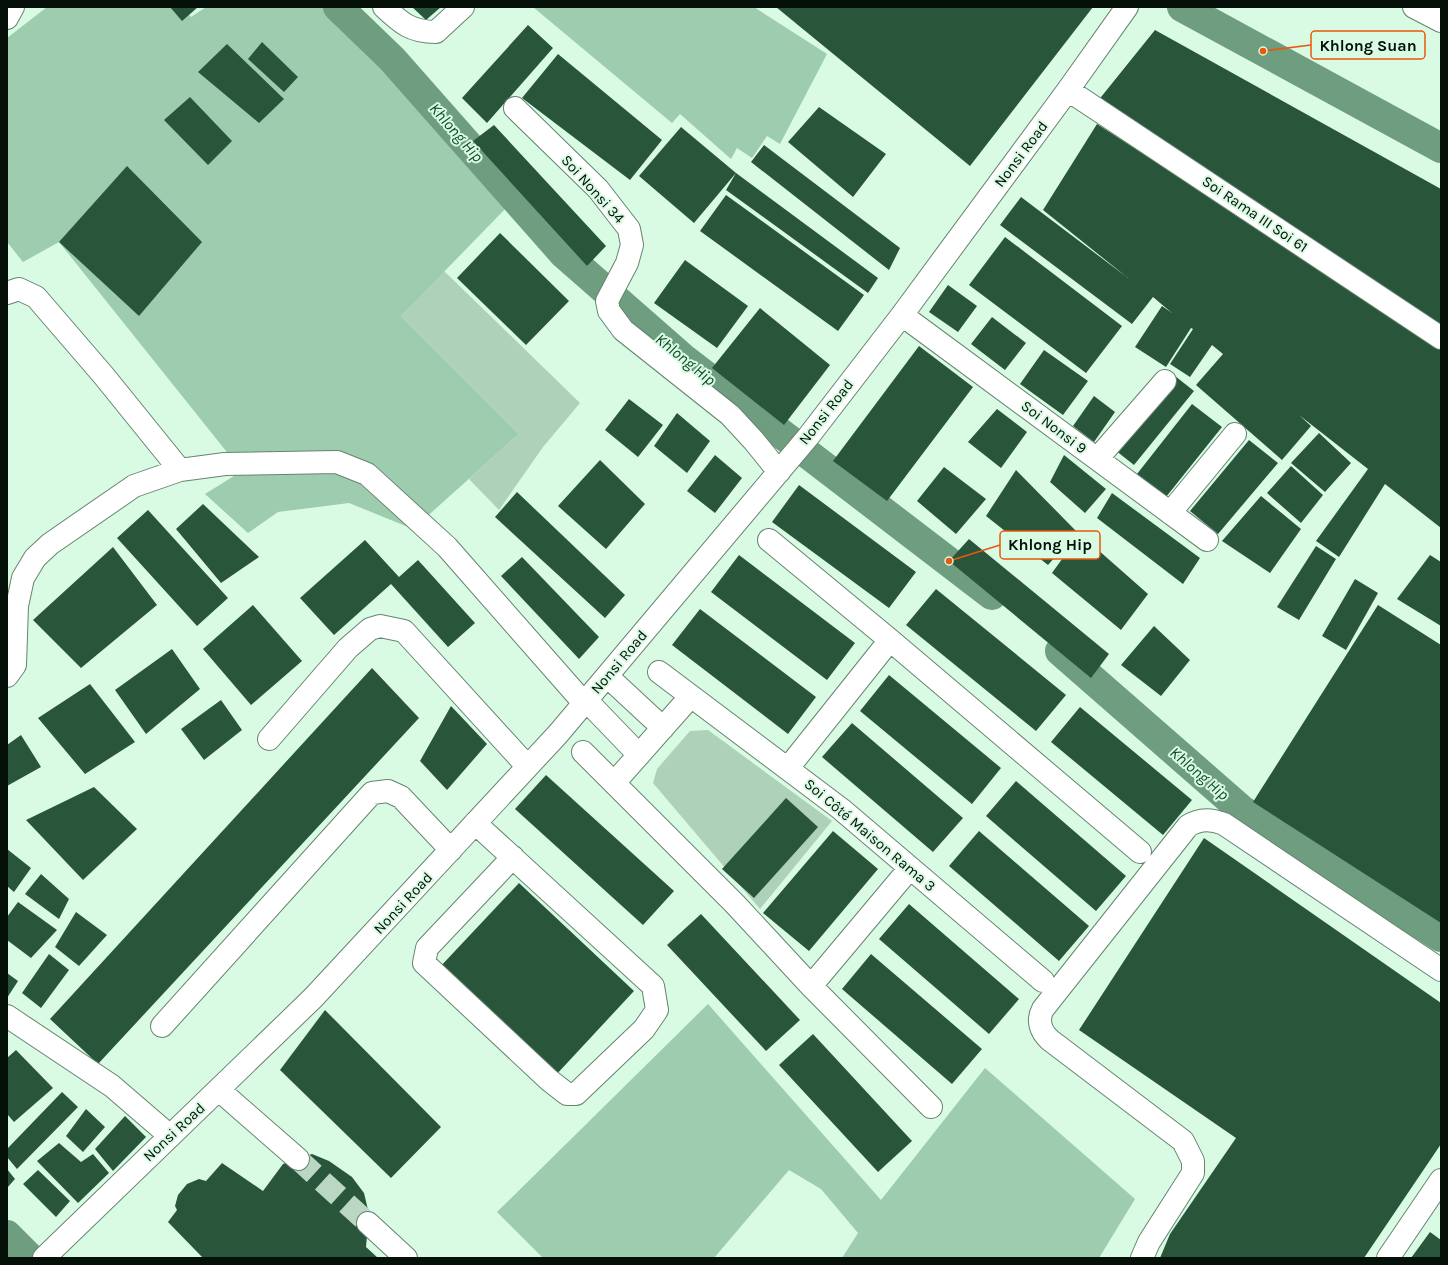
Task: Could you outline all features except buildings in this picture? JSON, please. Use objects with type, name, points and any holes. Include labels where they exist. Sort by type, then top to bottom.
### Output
[{"type":"street","points":[[7,18],[13,7]]},
{"type":"street","points":[[384,7],[403,24],[422,32],[436,32],[463,7]]},
{"type":"street","name":"Nonsi Road","points":[[48,1254],[314,998],[451,850],[526,766],[558,734],[808,437],[902,315],[1068,90],[1127,7]]},
{"type":"street","points":[[1414,7],[1441,21]]},
{"type":"street","name":"Soi Rama III Soi 61","points":[[1068,90],[1441,338]]},
{"type":"street","name":"Soi Nonsi 34","points":[[515,108],[598,189],[629,230],[632,245],[627,263],[612,292],[609,312],[623,330],[730,415],[754,441],[784,466]]},
{"type":"street","points":[[7,293],[19,289],[36,297],[104,376],[180,470]]},
{"type":"street","name":"Soi Nonsi 9","points":[[902,315],[1207,540]]},
{"type":"street","points":[[1097,459],[1165,381]]},
{"type":"street","points":[[1170,513],[1236,434]]},
{"type":"street","points":[[7,676],[15,665],[17,606],[23,578],[35,558],[50,544],[134,486],[180,470],[225,464],[317,461],[337,462],[367,474],[448,547],[585,702],[639,754]]},
{"type":"street","points":[[768,540],[890,640],[1140,852]]},
{"type":"street","points":[[269,739],[348,648],[370,629],[380,626],[404,631],[526,766]]},
{"type":"street","points":[[788,768],[890,640]]},
{"type":"street","name":"Soi Côté Maison Rama 3","points":[[659,672],[841,808],[1043,981]]},
{"type":"street","points":[[607,676],[663,728]]},
{"type":"street","points":[[614,783],[691,696]]},
{"type":"street","points":[[583,752],[735,904],[811,986],[931,1107]]},
{"type":"street","points":[[162,1026],[372,793],[388,791],[401,797],[451,850]]},
{"type":"street","points":[[1142,1258],[1149,1242],[1193,1173],[1192,1156],[1183,1141],[1050,1040],[1043,1032],[1040,1016],[1188,826],[1202,820],[1214,820],[1224,824],[1441,970]]},
{"type":"street","points":[[475,823],[513,857],[653,986],[657,1010],[644,1030],[576,1094],[567,1094],[549,1080],[424,963],[427,948],[513,857]]},
{"type":"street","points":[[811,986],[910,868]]},
{"type":"street","points":[[7,1016],[112,1086],[170,1136]]},
{"type":"street","points":[[219,1090],[298,1159]]},
{"type":"street","points":[[1388,1258],[1441,1180]]},
{"type":"street","points":[[368,1222],[406,1258]]},
{"type":"green space","points":[[47,7],[182,7],[191,17],[206,7],[325,7],[381,59],[391,73],[509,205],[401,316],[519,434],[413,529],[349,503],[278,512],[248,533],[205,494],[242,471],[59,242],[23,262],[7,242],[7,38]]},
{"type":"green space","points":[[533,7],[754,7],[827,54],[780,144],[767,136],[752,158],[737,148],[731,159],[680,114],[672,123]]},
{"type":"green space","points":[[444,271],[580,403],[543,447],[499,510],[469,479],[519,434],[401,316]]},
{"type":"green space","points":[[708,730],[832,821],[760,909],[653,783],[657,769],[690,731]]},
{"type":"green space","points":[[708,1004],[881,1200],[985,1068],[1135,1199],[1099,1258],[842,1258],[858,1233],[821,1189],[789,1170],[714,1258],[543,1258],[497,1212]]},
{"type":"waterway","name":"Khlong Hip","points":[[338,7],[392,59],[564,254],[685,360],[992,595]]},
{"type":"waterway","points":[[1182,7],[1441,148]]},
{"type":"waterway","name":"Khlong Hip","points":[[1060,651],[1243,811],[1441,937]]},
{"type":"waterway","points":[[7,1235],[30,1258]]},
{"type":"tunnel","points":[[298,1159],[368,1223]]},
{"type":"place","name":"Khlong Suan","points":[[1263,51]]},
{"type":"place","name":"Khlong Hip","points":[[949,561]]}]
